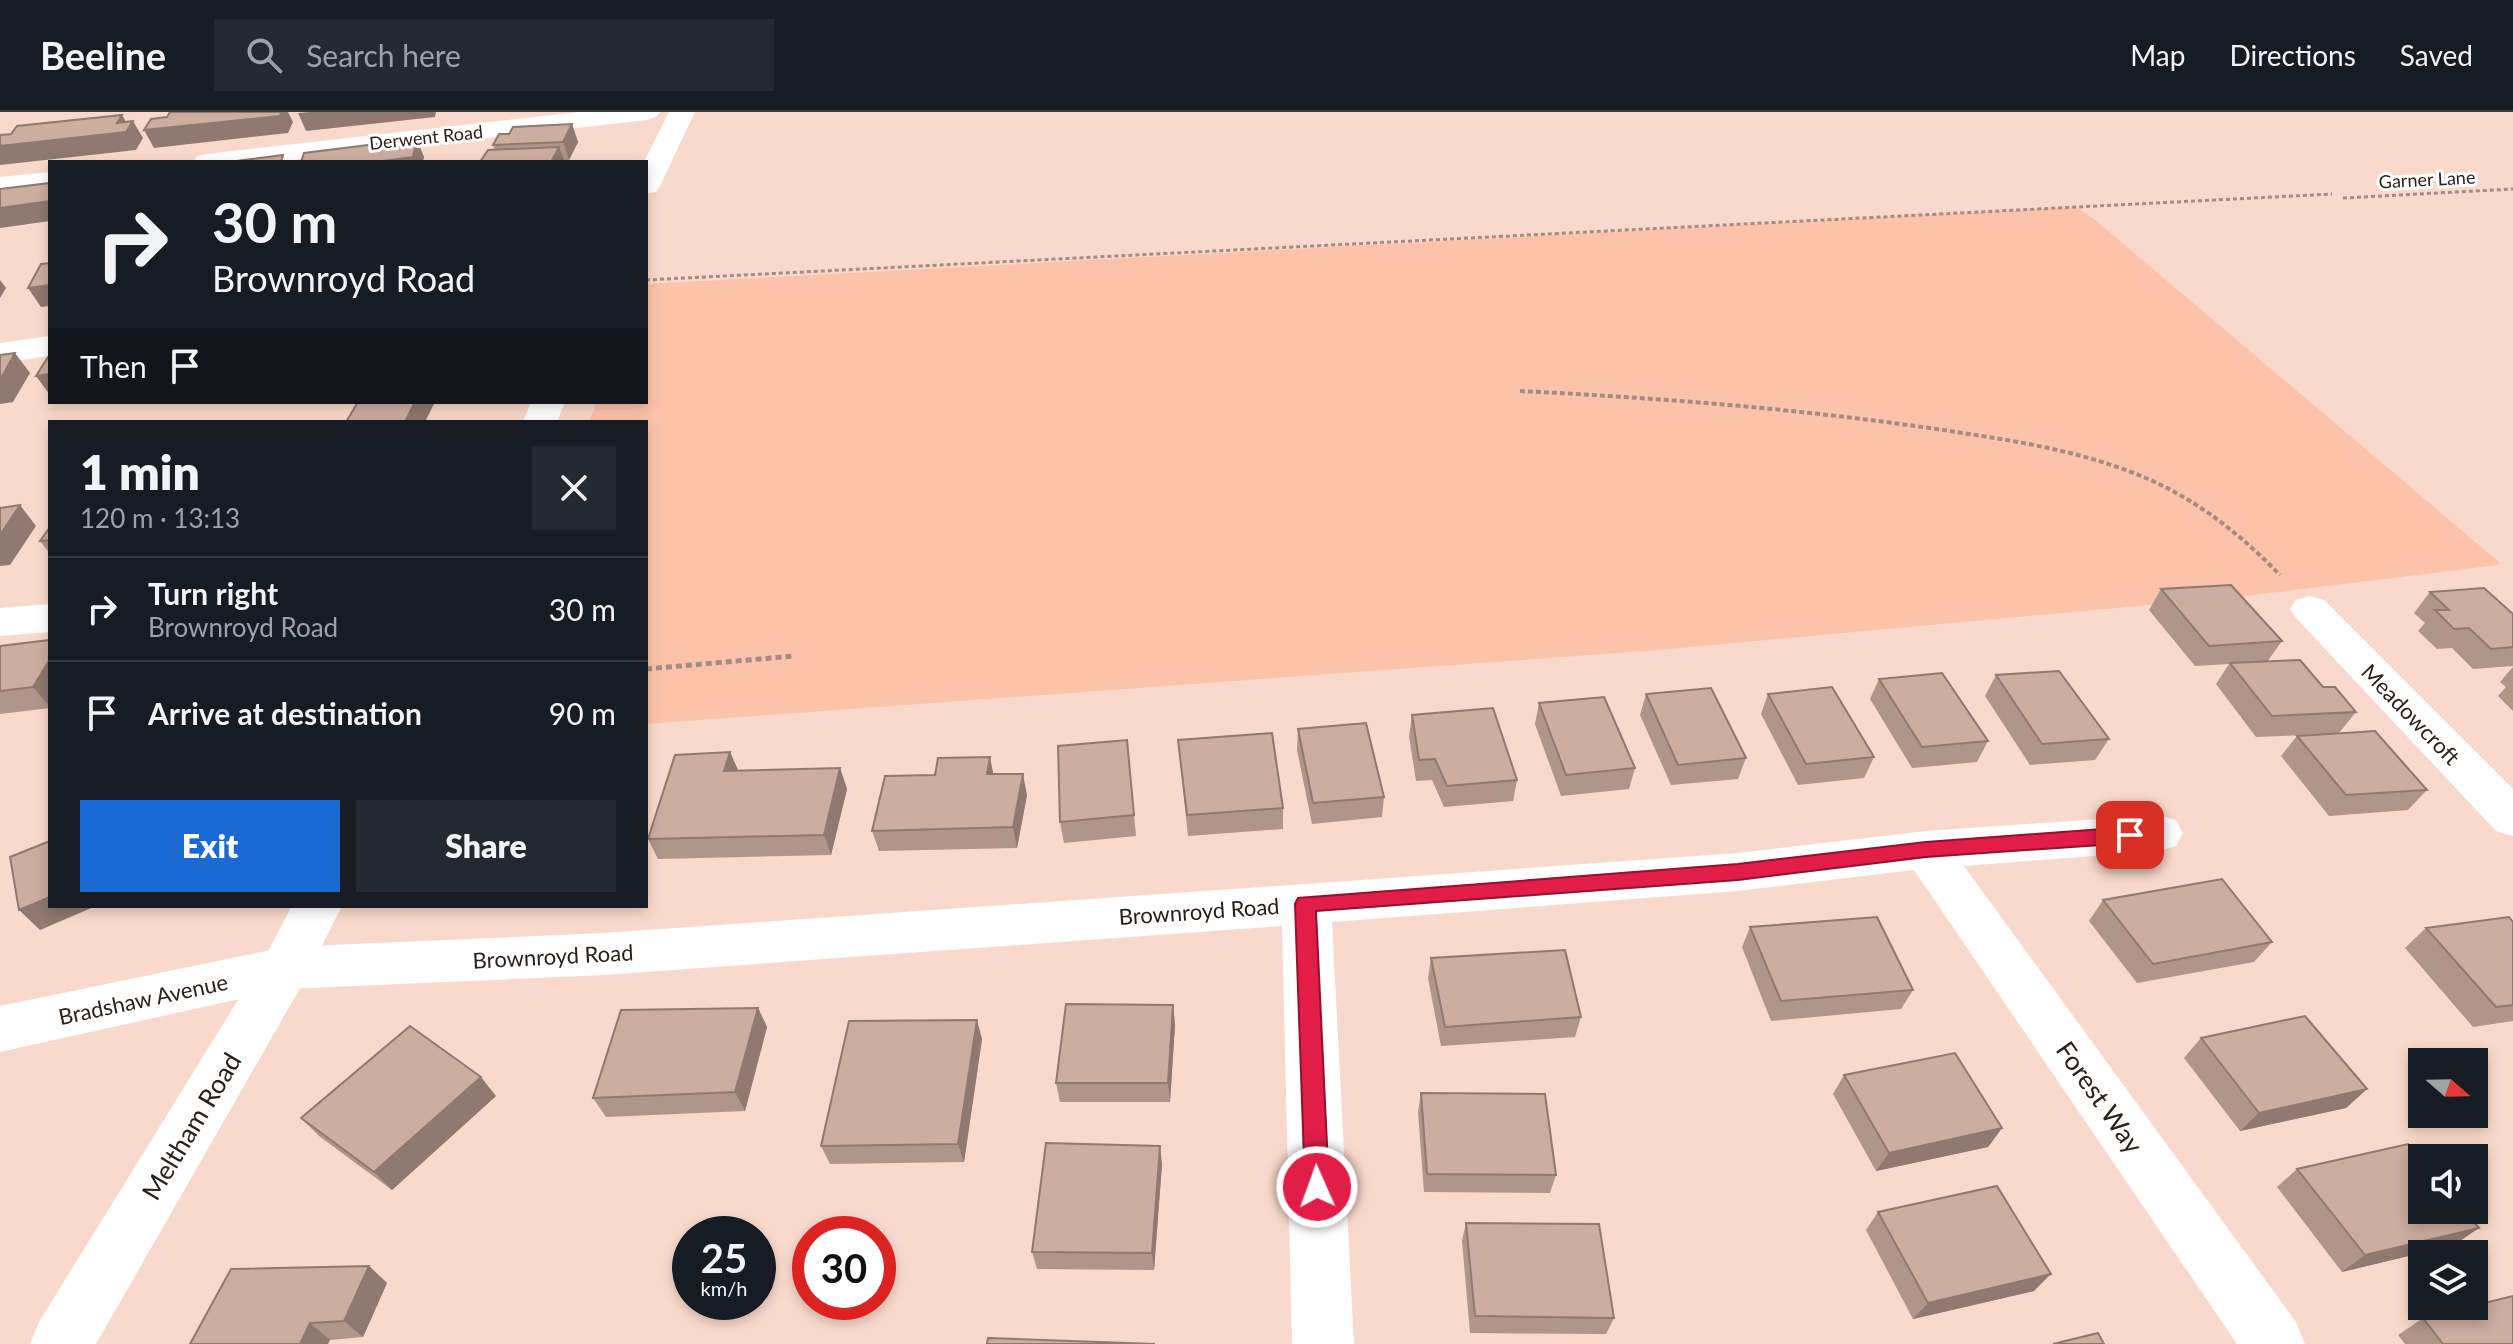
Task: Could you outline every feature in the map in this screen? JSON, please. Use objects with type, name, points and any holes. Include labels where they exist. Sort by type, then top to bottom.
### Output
[{"type":"street","name":"Derwent Road","points":[[224,160],[647,112]]},
{"type":"street","points":[[648,182],[682,112]]},
{"type":"street","points":[[0,185],[48,180]]},
{"type":"street","points":[[0,353],[48,346]]},
{"type":"street","name":"Meadowcroft","points":[[2310,609],[2513,818]]},
{"type":"street","points":[[0,622],[48,618]]},
{"type":"street","name":"Brownroyd Road","points":[[285,968],[604,954],[1306,904],[1738,872],[1926,850],[2159,833]]},
{"type":"street","name":"Forest Way","points":[[1926,850],[2274,1344]]},
{"type":"street","points":[[1306,904],[1323,1344]]},
{"type":"street","name":"Meltham Road","points":[[61,1344],[285,968],[316,908]]},
{"type":"street","name":"Bradshaw Avenue","points":[[0,1029],[285,968]]},
{"type":"path","name":"Garner Lane","points":[[2343,198],[2513,189]]},
{"type":"path","points":[[648,280],[2332,194]]},
{"type":"path","points":[[1520,391],[1858,417],[1997,439],[2098,462],[2159,484],[2205,512],[2264,558],[2310,609]]},
{"type":"path","points":[[648,669],[794,656]]},
{"type":"shaded area","points":[[2076,207],[2499,562],[2498,565],[2237,597],[1658,650],[648,724],[648,420],[590,420],[596,404],[648,404],[648,284]]},
{"type":"building","points":[[170,112],[281,112],[280,116],[144,130],[151,119],[167,117]]},
{"type":"building","points":[[122,115],[117,123],[133,121],[126,132],[0,146],[0,135],[11,134],[17,126]]},
{"type":"building","points":[[572,124],[563,142],[493,145],[499,134],[509,134],[513,127]]},
{"type":"building","points":[[417,139],[413,157],[391,160],[302,160],[304,153]]},
{"type":"building","points":[[559,147],[552,160],[481,160],[488,150]]},
{"type":"building","points":[[283,155],[282,160],[244,160]]},
{"type":"building","points":[[48,183],[48,201],[0,208],[0,189]]},
{"type":"building","points":[[48,263],[48,285],[28,288],[41,264]]},
{"type":"building","points":[[15,353],[0,380],[0,355]]},
{"type":"building","points":[[48,357],[48,374],[36,376]]},
{"type":"building","points":[[357,404],[414,404],[406,420],[347,420]]},
{"type":"building","points":[[20,505],[0,535],[0,508]]},
{"type":"building","points":[[48,530],[48,540],[40,541]]},
{"type":"building","points":[[2231,585],[2282,641],[2209,646],[2161,589]]},
{"type":"building","points":[[2484,588],[2513,614],[2513,647],[2491,649],[2469,628],[2454,629],[2435,610],[2449,610],[2430,592]]},
{"type":"building","points":[[48,640],[48,662],[33,687],[0,691],[0,646]]},
{"type":"building","points":[[2300,660],[2323,687],[2335,687],[2356,712],[2272,716],[2230,663]]},
{"type":"building","points":[[2059,671],[2109,739],[2042,744],[1996,675]]},
{"type":"building","points":[[1942,673],[1988,741],[1922,747],[1879,679]]},
{"type":"building","points":[[1832,687],[1874,757],[1806,764],[1768,694]]},
{"type":"building","points":[[1711,688],[1746,758],[1678,765],[1646,694]]},
{"type":"building","points":[[1604,697],[1635,768],[1566,775],[1539,703]]},
{"type":"building","points":[[1493,708],[1517,780],[1447,786],[1435,759],[1419,760],[1412,715]]},
{"type":"building","points":[[1366,723],[1384,797],[1313,803],[1298,729]]},
{"type":"building","points":[[2375,731],[2427,790],[2346,795],[2297,736]]},
{"type":"building","points":[[1272,733],[1283,808],[1187,815],[1178,740]]},
{"type":"building","points":[[1127,740],[1134,815],[1060,822],[1058,746]]},
{"type":"building","points":[[730,752],[724,771],[840,768],[824,835],[648,839],[675,755]]},
{"type":"building","points":[[990,757],[987,774],[1023,774],[1013,827],[872,831],[885,776],[935,775],[938,758]]},
{"type":"building","points":[[48,842],[48,898],[19,910],[10,857]]},
{"type":"building","points":[[2222,879],[2272,942],[2153,964],[2103,900]]},
{"type":"building","points":[[1877,917],[1913,990],[1781,1001],[1750,927]]},
{"type":"building","points":[[2509,917],[2513,922],[2513,1005],[2496,1007],[2426,928]]},
{"type":"building","points":[[1565,950],[1581,1017],[1445,1027],[1431,958]]},
{"type":"building","points":[[1066,1004],[1173,1005],[1168,1083],[1056,1083]]},
{"type":"building","points":[[758,1008],[735,1092],[593,1098],[621,1010]]},
{"type":"building","points":[[2305,1016],[2367,1089],[2259,1113],[2201,1038]]},
{"type":"building","points":[[977,1020],[958,1144],[821,1146],[849,1021]]},
{"type":"building","points":[[410,1026],[481,1077],[374,1172],[301,1118]]},
{"type":"building","points":[[1955,1053],[2002,1128],[1889,1153],[1844,1075]]},
{"type":"building","points":[[1421,1093],[1545,1094],[1556,1175],[1427,1174]]},
{"type":"building","points":[[1046,1143],[1160,1146],[1152,1253],[1032,1252]]},
{"type":"building","points":[[2408,1144],[2408,1224],[2476,1224],[2479,1228],[2428,1240],[2408,1240],[2408,1245],[2365,1255],[2297,1169]]},
{"type":"building","points":[[1997,1186],[2051,1274],[1928,1303],[1878,1212]]},
{"type":"building","points":[[1466,1223],[1599,1224],[1614,1318],[1475,1316]]},
{"type":"building","points":[[369,1266],[344,1321],[310,1323],[300,1344],[190,1344],[231,1269]]},
{"type":"building","points":[[2513,1296],[2513,1344],[2443,1344],[2425,1320],[2488,1320],[2488,1302]]},
{"type":"building","points":[[2098,1333],[2104,1344],[2053,1344]]},
{"type":"building","points":[[988,1338],[1155,1344],[987,1344]]},
{"type":"route","points":[[1317,1187],[1306,904],[1738,872],[1926,850],[2130,835]]}]
